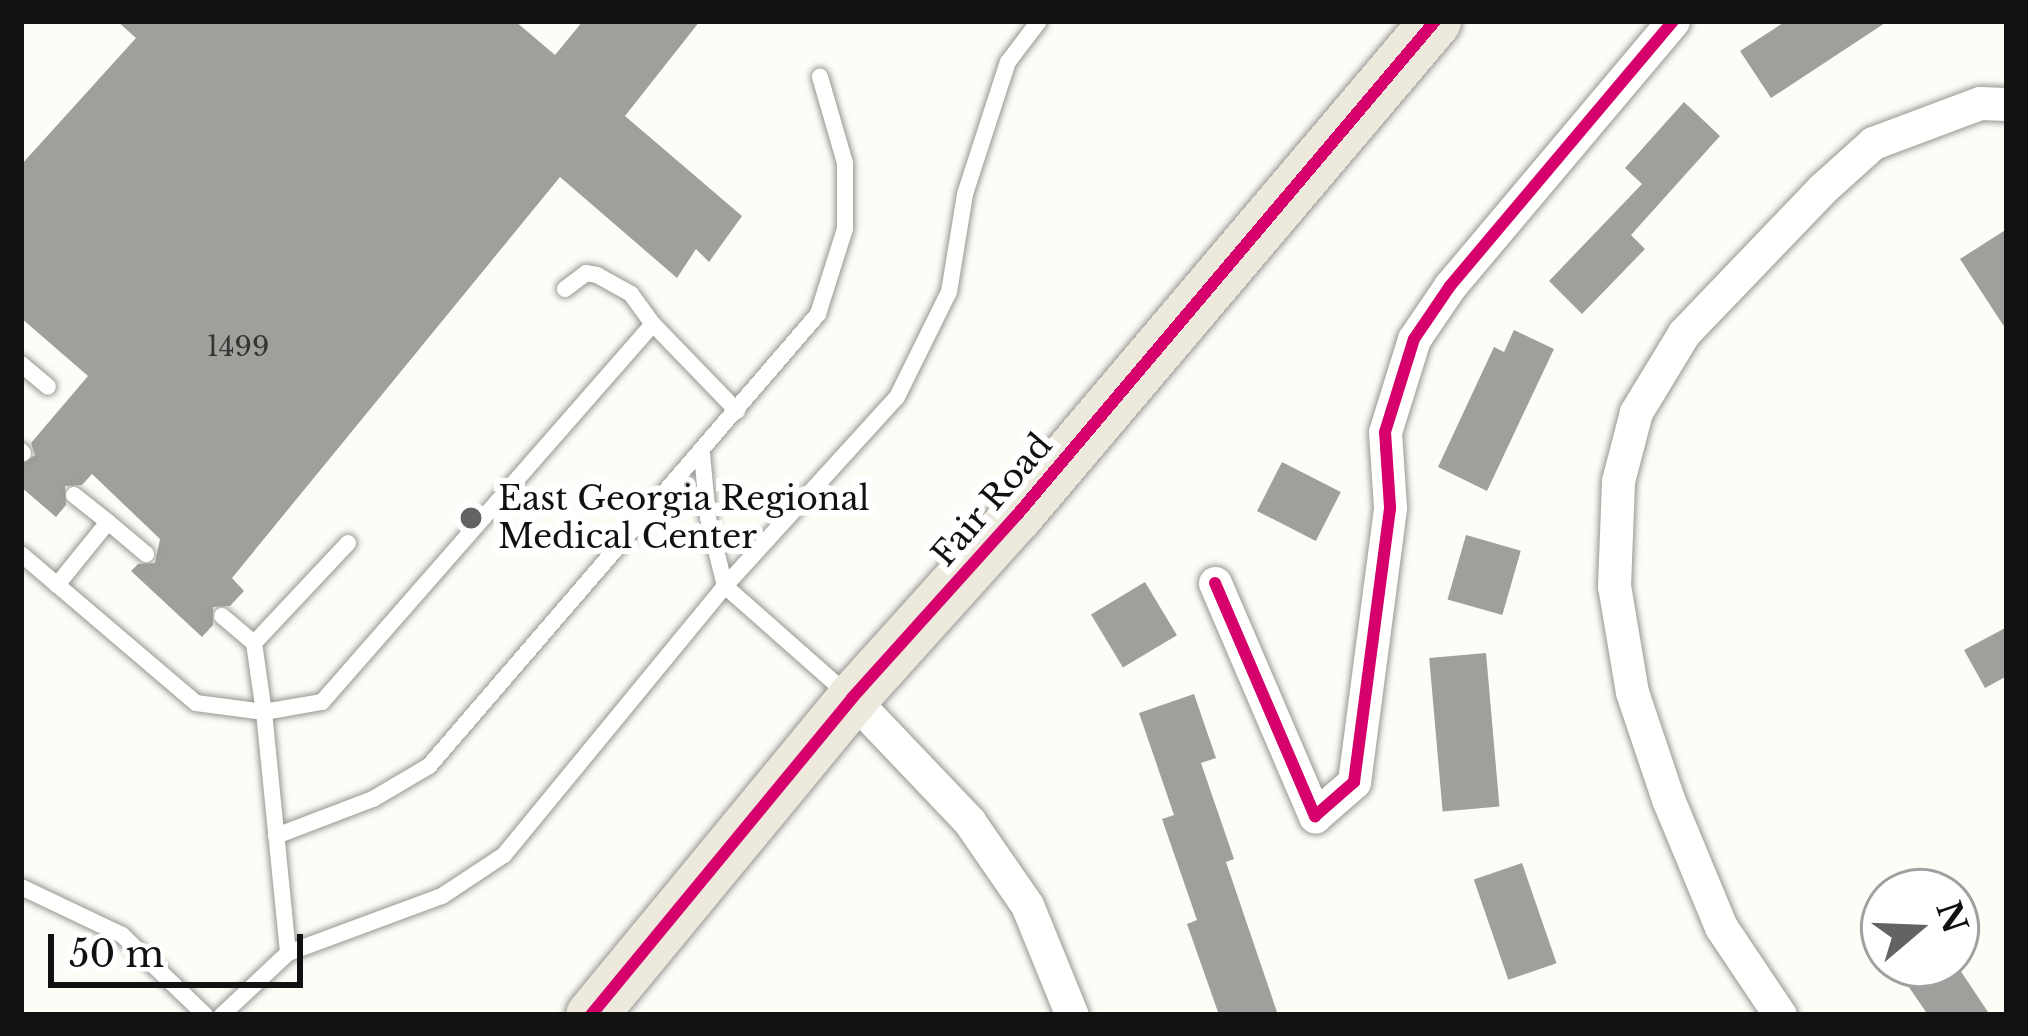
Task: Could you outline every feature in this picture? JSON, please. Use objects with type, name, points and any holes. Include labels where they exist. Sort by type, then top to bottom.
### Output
[{"type":"main road","name":"Fair Road","points":[[591,1015],[852,698],[1017,515],[1435,21]]},
{"type":"street","points":[[1215,583],[1315,816],[1354,782],[1390,507],[1385,431],[1414,339],[1450,286],[1673,21]]},
{"type":"street","points":[[1780,1015],[1721,927],[1668,799],[1632,692],[1614,586],[1624,458],[1636,412],[1684,333],[1822,189],[1873,143],[1980,103],[2007,104]]},
{"type":"street","points":[[852,698],[969,820],[1028,905],[1072,1015]]},
{"type":"lane","points":[[222,1015],[288,953],[442,896],[504,854],[725,586],[897,397],[949,292],[965,194],[1008,62],[1039,21]]},
{"type":"lane","points":[[276,836],[373,799],[429,766],[818,314],[845,229],[845,164],[820,77]]},
{"type":"lane","points":[[565,289],[586,273],[597,274],[632,295],[653,324],[736,411]]},
{"type":"lane","points":[[21,554],[196,703],[264,712],[322,702],[653,324]]},
{"type":"lane","points":[[21,364],[48,387]]},
{"type":"lane","points":[[702,454],[708,518],[725,586],[852,698]]},
{"type":"lane","points":[[74,495],[146,554]]},
{"type":"lane","points":[[57,585],[108,522]]},
{"type":"lane","points":[[254,643],[348,543]]},
{"type":"lane","points":[[222,616],[254,643],[288,953]]},
{"type":"lane","points":[[21,887],[122,935],[205,1015]]},
{"type":"building","points":[[117,21],[515,21],[555,55],[583,21],[700,21],[625,116],[742,216],[709,262],[696,249],[677,278],[560,177],[232,578],[244,591],[230,606],[213,607],[213,625],[202,637],[131,571],[138,564],[155,563],[160,539],[92,474],[82,485],[65,486],[66,505],[56,517],[21,487],[21,465],[35,455],[31,443],[88,376],[21,318],[21,165],[136,38]]},
{"type":"building","points":[[1786,21],[1888,21],[1771,98],[1740,51]]},
{"type":"building","points":[[1684,102],[1720,136],[1631,235],[1645,249],[1582,314],[1549,281],[1642,184],[1625,168]]},
{"type":"building","points":[[2007,229],[2007,331],[1960,259]]},
{"type":"building","points":[[1514,330],[1554,349],[1487,491],[1438,467],[1494,347],[1504,352]]},
{"type":"building","points":[[1282,462],[1341,492],[1316,541],[1257,511]]},
{"type":"building","points":[[1466,535],[1521,551],[1502,615],[1448,599]]},
{"type":"building","points":[[1145,582],[1177,635],[1123,668],[1091,614]]},
{"type":"building","points":[[2007,627],[2007,676],[1985,688],[1964,650]]},
{"type":"building","points":[[1486,653],[1499,806],[1443,811],[1429,658]]},
{"type":"building","points":[[1194,694],[1216,758],[1201,763],[1234,859],[1226,862],[1278,1015],[1219,1015],[1187,924],[1197,920],[1162,819],[1174,815],[1139,713]]},
{"type":"building","points":[[1522,863],[1557,963],[1508,980],[1474,880]]},
{"type":"building","points":[[1909,988],[1972,988],[1990,1015],[1928,1015]]},
{"type":"cycle path","points":[[591,1015],[852,698],[1017,515],[1435,21]]},
{"type":"cycle path","points":[[1215,583],[1315,816],[1354,782],[1390,507],[1385,432],[1414,339],[1450,286],[1673,21]]},
{"type":"place","name":"East Georgia Regional Medical Center","points":[[471,518]]}]
